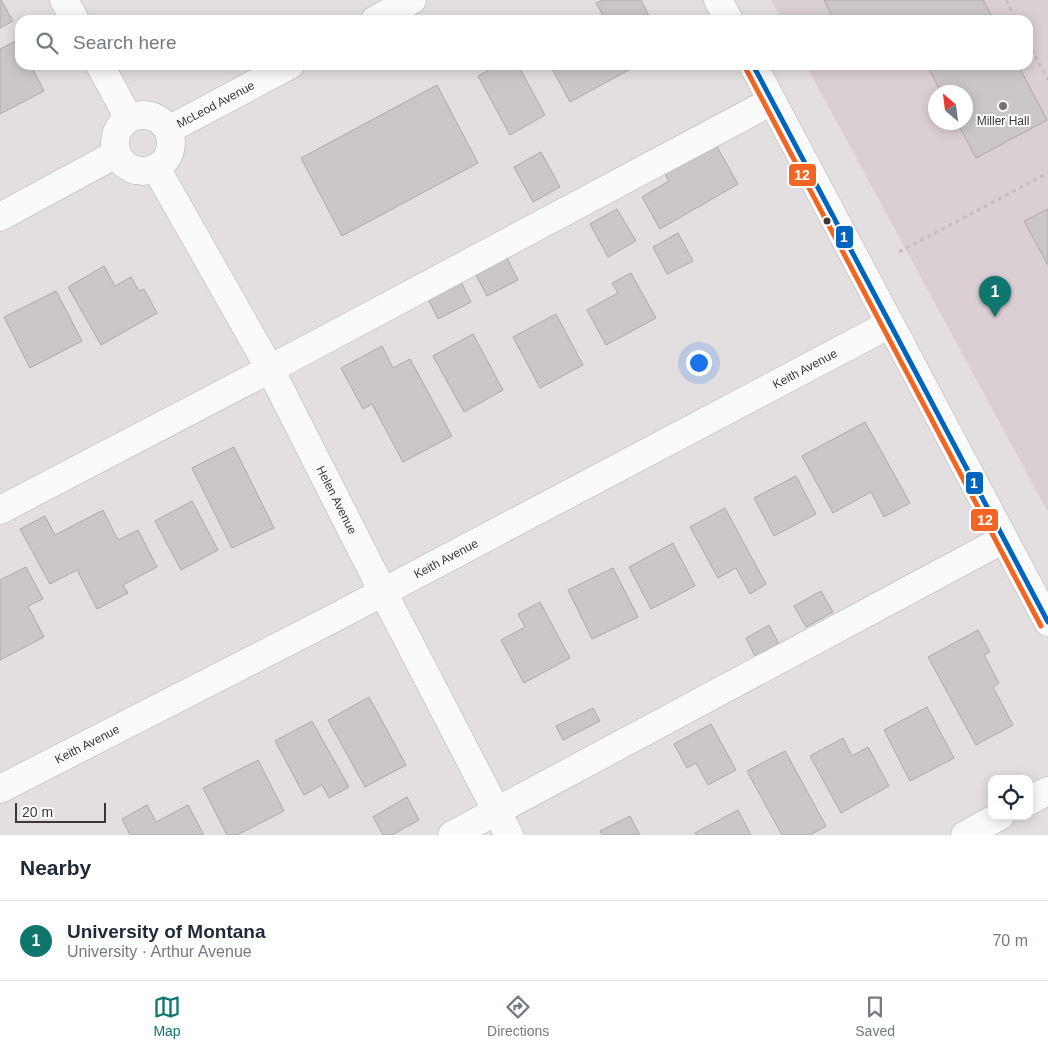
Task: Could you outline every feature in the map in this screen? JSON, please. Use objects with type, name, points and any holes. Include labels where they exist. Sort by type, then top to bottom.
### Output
[{"type":"street","points":[[64,0],[72,15]]},
{"type":"street","points":[[384,15],[412,0]]},
{"type":"street","points":[[718,0],[726,15]]},
{"type":"street","points":[[103,70],[129,119]]},
{"type":"street","name":"McLeod Avenue","points":[[168,130],[281,70]]},
{"type":"street","points":[[756,70],[1048,622]]},
{"type":"street","points":[[0,510],[270,369],[772,101]]},
{"type":"street","points":[[144,115],[154,117],[162,122],[168,130],[171,149],[162,165],[156,168],[145,172],[136,171],[128,168],[116,154],[114,146],[115,137],[119,128],[126,120],[144,115]]},
{"type":"street","points":[[0,217],[116,154]]},
{"type":"street","name":"Helen Avenue","points":[[156,168],[270,369],[503,823]]},
{"type":"street","name":"Keith Avenue","points":[[0,789],[383,592],[890,324]]},
{"type":"street","points":[[452,835],[503,823],[1004,539]]},
{"type":"street","points":[[1033,799],[1048,790]]},
{"type":"street","points":[[965,835],[993,820]]},
{"type":"path","points":[[1006,0],[1014,15]]},
{"type":"path","points":[[1033,52],[1048,80]]},
{"type":"path","points":[[900,252],[1048,173]]},
{"type":"shaded area","points":[[771,0],[1048,0],[1048,512],[809,70],[1033,70],[1033,15],[779,15]]},
{"type":"building","points":[[0,0],[13,21],[0,28]]},
{"type":"building","points":[[603,0],[641,0],[648,15],[603,15],[596,3]]},
{"type":"building","points":[[824,0],[983,0],[991,15],[832,15]]},
{"type":"building","points":[[15,42],[15,70],[34,70],[44,91],[0,114],[0,49]]},
{"type":"building","points":[[488,70],[521,70],[545,115],[510,135],[478,76]]},
{"type":"building","points":[[553,70],[629,70],[570,102]]},
{"type":"building","name":"Miller Hall","points":[[930,70],[1021,70],[1047,120],[976,158],[961,130],[973,130],[973,85],[937,85]]},
{"type":"building","points":[[437,85],[478,163],[342,236],[301,158]]},
{"type":"building","points":[[711,136],[738,184],[660,229],[642,197],[669,181],[660,165]]},
{"type":"building","points":[[541,152],[560,187],[533,202],[514,167]]},
{"type":"building","points":[[617,209],[636,241],[608,257],[590,224]]},
{"type":"building","points":[[1048,209],[1048,265],[1024,221]]},
{"type":"building","points":[[678,233],[693,261],[667,274],[653,247]]},
{"type":"building","points":[[507,258],[518,280],[487,296],[476,275]]},
{"type":"building","points":[[104,266],[115,286],[131,277],[139,291],[144,289],[157,313],[101,345],[68,287]]},
{"type":"building","points":[[631,273],[656,318],[606,345],[587,310],[618,293],[612,283]]},
{"type":"building","points":[[461,282],[471,302],[438,319],[428,299]]},
{"type":"building","points":[[56,291],[82,341],[30,368],[4,317]]},
{"type":"building","points":[[556,314],[583,365],[540,388],[513,337]]},
{"type":"building","points":[[473,334],[503,390],[464,412],[433,356]]},
{"type":"building","points":[[382,346],[393,368],[410,359],[452,436],[403,462],[372,404],[363,409],[341,368]]},
{"type":"building","points":[[865,422],[910,503],[884,517],[871,492],[833,513],[802,456]]},
{"type":"building","points":[[234,447],[274,528],[232,548],[192,468]]},
{"type":"building","points":[[796,476],[816,514],[774,536],[754,498]]},
{"type":"building","points":[[192,501],[218,550],[181,570],[155,521]]},
{"type":"building","points":[[725,508],[766,584],[750,594],[736,568],[718,578],[690,527]]},
{"type":"building","points":[[103,510],[118,540],[138,530],[157,567],[123,585],[128,593],[97,609],[77,570],[50,584],[20,529],[45,516],[55,535]]},
{"type":"building","points":[[673,543],[695,586],[651,609],[629,567]]},
{"type":"building","points":[[26,567],[43,599],[28,606],[44,637],[0,660],[0,580]]},
{"type":"building","points":[[613,568],[638,617],[592,639],[568,590]]},
{"type":"building","points":[[821,591],[833,612],[806,627],[794,606]]},
{"type":"building","points":[[540,602],[570,658],[524,683],[501,640],[525,627],[518,614]]},
{"type":"building","points":[[769,625],[780,646],[756,658],[746,638]]},
{"type":"building","points":[[978,630],[990,652],[984,655],[999,683],[993,687],[1013,725],[976,745],[928,657]]},
{"type":"building","points":[[369,697],[406,765],[365,787],[328,720]]},
{"type":"building","points":[[927,707],[954,758],[910,781],[884,730]]},
{"type":"building","points":[[593,708],[600,721],[563,740],[556,726]]},
{"type":"building","points":[[312,721],[349,787],[329,798],[322,785],[304,795],[275,741]]},
{"type":"building","points":[[711,724],[736,770],[708,785],[696,763],[687,768],[674,744]]},
{"type":"building","points":[[843,738],[852,756],[868,747],[889,786],[841,813],[810,756]]},
{"type":"building","points":[[785,751],[826,826],[810,835],[782,835],[747,771]]},
{"type":"building","points":[[258,760],[284,811],[237,835],[227,835],[203,788]]},
{"type":"building","points":[[407,797],[419,820],[392,835],[383,835],[373,817]]},
{"type":"building","points":[[147,805],[156,822],[188,805],[204,835],[130,835],[122,819]]},
{"type":"building","points":[[738,810],[751,835],[696,835],[695,833]]},
{"type":"building","points":[[630,816],[640,835],[602,835],[600,831]]},
{"type":"transit line","name":"12","points":[[747,70],[1041,626]]},
{"type":"transit line","name":"1","points":[[756,70],[1048,622]]},
{"type":"place","name":"Miller Hall","points":[[1003,106]]},
{"type":"place","name":"University of Montana","points":[[995,317]]}]
